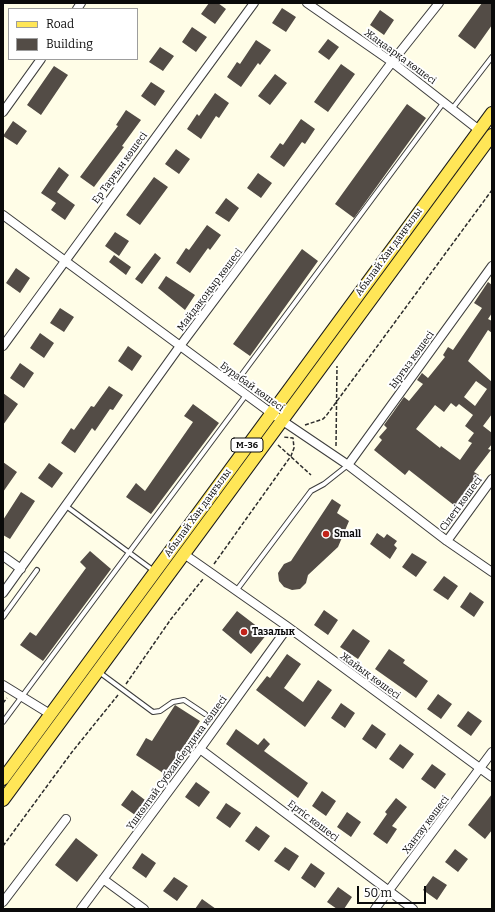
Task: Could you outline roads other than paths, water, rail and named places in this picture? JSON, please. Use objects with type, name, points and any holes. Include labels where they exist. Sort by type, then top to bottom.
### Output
[{"type":"main road","name":"Абылай Хан даңғылы","points":[[3,778],[492,113]]},
{"type":"main road","name":"Абылай Хан даңғылы","points":[[3,800],[99,672],[492,135]]},
{"type":"street","name":"Ер Тарғын көшесі","points":[[3,346],[254,3]]},
{"type":"street","name":"Жаңаарқа көшесі","points":[[307,3],[392,62],[479,130]]},
{"type":"street","name":"Майдақоңыр көшесі","points":[[3,593],[180,346],[392,62],[439,3]]},
{"type":"street","points":[[3,112],[40,60]]},
{"type":"street","name":"Бурабай көшесі","points":[[3,215],[246,395],[348,465],[447,541],[492,572]]},
{"type":"street","name":"Ырғыз көшесі","points":[[348,465],[492,266]]},
{"type":"street","name":"Сілеті көшесі","points":[[447,541],[492,479]]},
{"type":"street","name":"Жайық көшесі","points":[[184,554],[208,573],[288,628],[492,778]]},
{"type":"street","points":[[3,556],[21,569]]},
{"type":"street","name":"Үшкөлтай Субханбердина көшесі","points":[[81,909],[288,628]]},
{"type":"street","points":[[3,685],[50,714]]},
{"type":"street","name":"Ертіс көшесі","points":[[200,749],[413,909]]},
{"type":"street","name":"Хантау көшесі","points":[[375,909],[492,752]]},
{"type":"street","points":[[3,902],[66,819]]},
{"type":"street","points":[[103,879],[144,909]]},
{"type":"lane","points":[[452,109],[492,57]]},
{"type":"lane","points":[[234,386],[444,102]]},
{"type":"lane","points":[[3,722],[246,395]]},
{"type":"lane","points":[[236,592],[311,491],[348,465]]},
{"type":"lane","points":[[66,506],[155,572]]},
{"type":"lane","points":[[3,618],[38,570]]},
{"type":"lane","points":[[99,672],[153,712],[160,711],[173,702],[184,700],[205,714]]},
{"type":"place","name":"Small","points":[[326,534]]},
{"type":"place","name":"Тазалык","points":[[244,632]]}]
